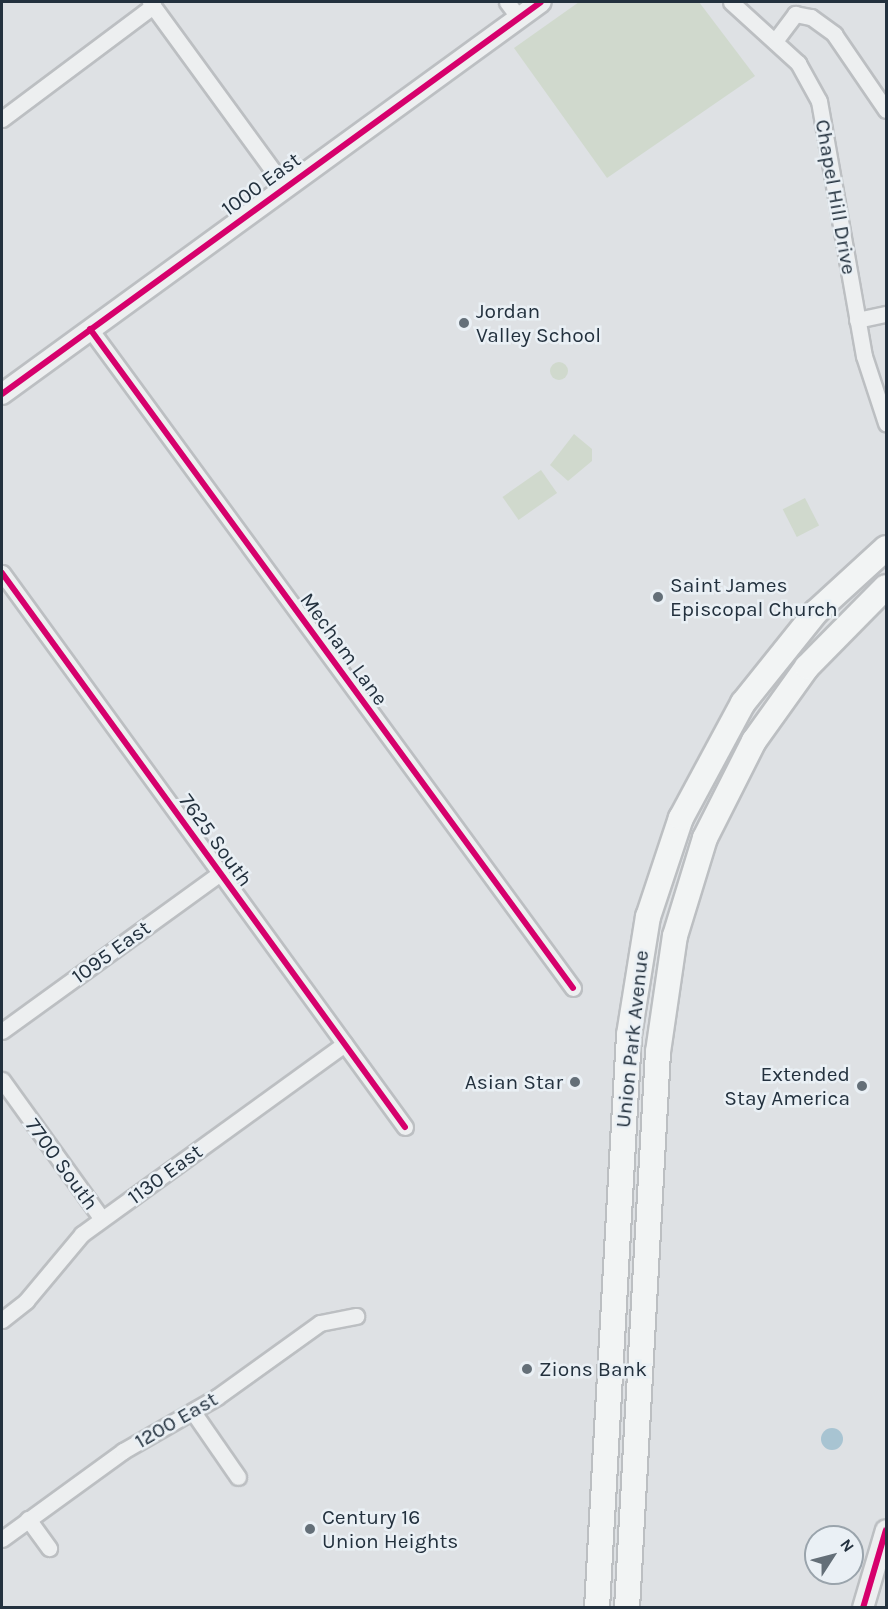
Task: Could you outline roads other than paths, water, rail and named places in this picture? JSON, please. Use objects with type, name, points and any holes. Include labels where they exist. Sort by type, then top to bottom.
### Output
[{"type":"main road","name":"Union Park Avenue","points":[[597,1608],[629,1035],[650,908],[681,818],[743,703],[816,612],[886,548]]},
{"type":"main road","name":"Union Park Avenue","points":[[627,1608],[657,1064],[675,936],[705,838],[754,741],[807,666],[886,586]]},
{"type":"street","points":[[507,2],[519,18]]},
{"type":"street","name":"1000 East","points":[[2,394],[541,2]]},
{"type":"street","name":"Chapel Hill Drive","points":[[731,2],[775,41],[811,81],[819,101],[857,320],[874,397],[886,423]]},
{"type":"street","points":[[4,112],[151,4],[285,187]]},
{"type":"street","points":[[775,41],[795,14],[812,17],[834,34],[886,110]]},
{"type":"street","points":[[857,320],[886,314]]},
{"type":"street","name":"Mecham Lane","points":[[90,329],[573,988]]},
{"type":"street","name":"7625 South","points":[[2,573],[405,1127]]},
{"type":"street","name":"1095 East","points":[[2,1031],[220,873]]},
{"type":"street","name":"1130 East","points":[[2,1320],[38,1287],[64,1249],[344,1044]]},
{"type":"street","name":"7700 South","points":[[2,1080],[8,1101],[102,1219]]},
{"type":"street","name":"1200 East","points":[[2,1539],[149,1434],[193,1412],[320,1323],[356,1316]]},
{"type":"street","points":[[193,1412],[238,1477]]},
{"type":"street","points":[[28,1519],[50,1548]]},
{"type":"street","points":[[863,1608],[881,1580],[886,1530]]},
{"type":"water","points":[[832,1428],[840,1431],[843,1439],[840,1447],[832,1450],[824,1447],[821,1439],[824,1431]]},
{"type":"place","name":"Jordan Valley School","points":[[464,323]]},
{"type":"place","name":"Saint James Episcopal Church","points":[[658,597]]},
{"type":"place","name":"Asian Star","points":[[575,1082]]},
{"type":"place","name":"Extended Stay America","points":[[862,1086]]},
{"type":"place","name":"Zions Bank","points":[[527,1369]]},
{"type":"place","name":"Century 16 Union Heights","points":[[310,1529]]}]
